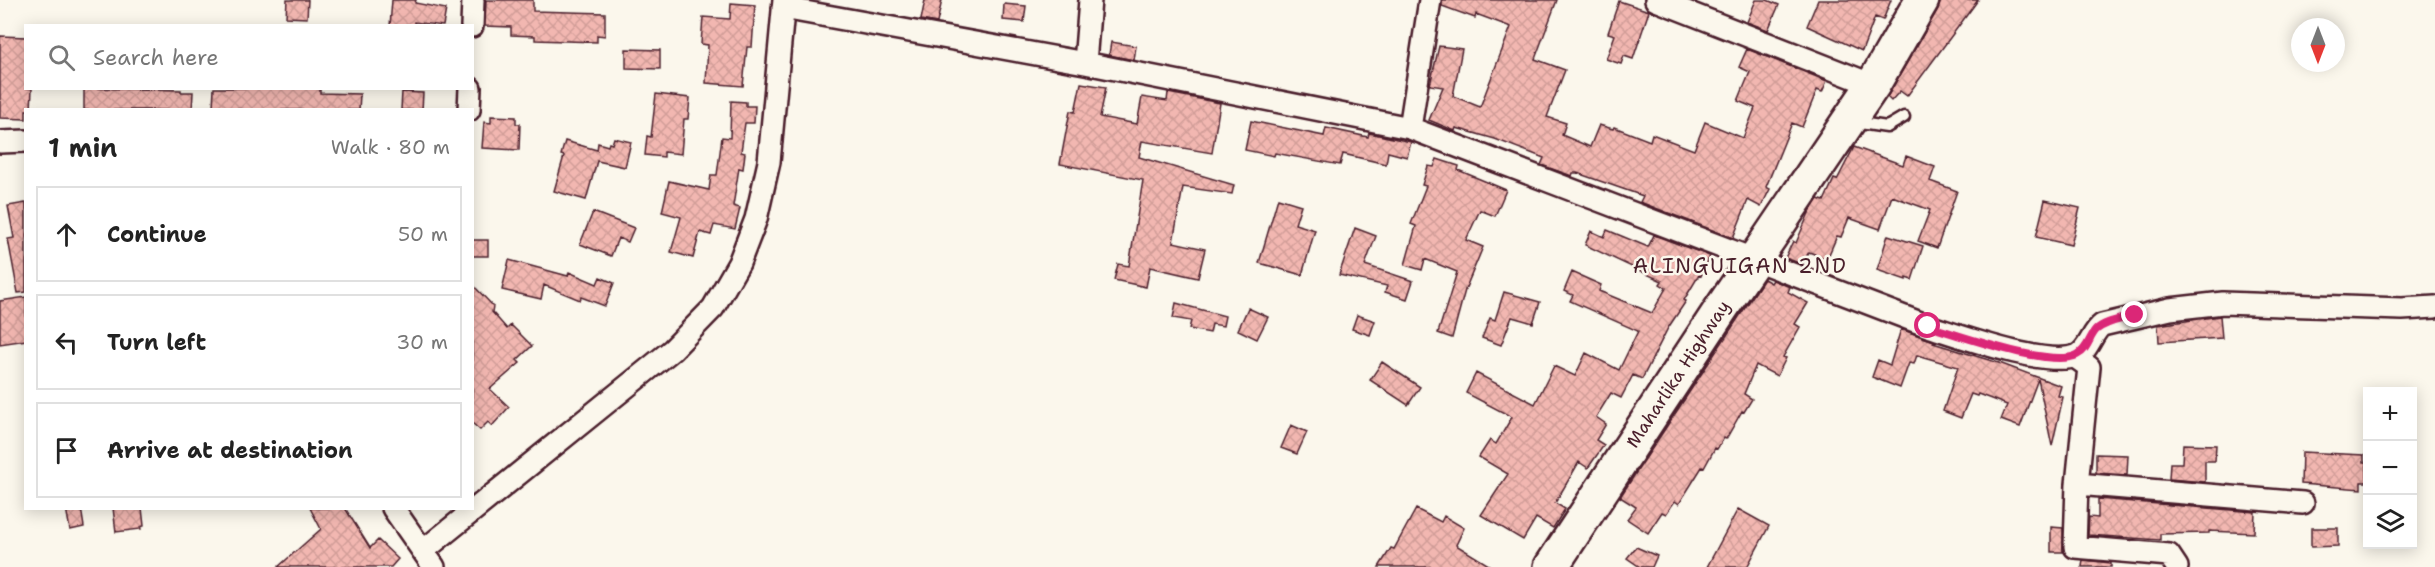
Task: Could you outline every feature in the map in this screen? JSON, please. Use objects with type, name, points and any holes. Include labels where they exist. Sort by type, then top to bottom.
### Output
[{"type":"highway","name":"Maharlika Highway","points":[[1551,567],[1874,85],[1922,0]]},
{"type":"street","points":[[472,24],[473,0]]},
{"type":"street","points":[[1085,63],[1090,0]]},
{"type":"street","points":[[1410,128],[1430,0]]},
{"type":"street","points":[[1656,0],[1874,85]]},
{"type":"street","points":[[394,510],[429,559],[672,350],[713,308],[739,263],[756,219],[769,162],[784,4],[1410,128],[1928,326],[2002,349],[2049,357],[2074,357],[2082,352],[2096,330],[2102,325],[2170,309],[2223,303],[2402,309],[2435,307]]},
{"type":"street","points":[[469,108],[470,90]]},
{"type":"street","points":[[0,142],[24,141]]},
{"type":"street","points":[[2074,357],[2089,367],[2074,546],[2169,555],[2177,567]]},
{"type":"street","points":[[2078,484],[2303,503]]},
{"type":"lane","points":[[1849,121],[1887,127],[1904,117]]},
{"type":"building","points":[[287,0],[308,0],[307,18],[286,17]]},
{"type":"building","points":[[392,0],[416,0],[415,3],[446,9],[443,24],[414,22],[414,24],[390,24]]},
{"type":"building","points":[[486,0],[533,0],[533,11],[605,13],[605,36],[597,35],[597,42],[535,40],[535,36],[511,35],[511,27],[485,26]]},
{"type":"building","points":[[925,0],[942,0],[937,23],[921,20]]},
{"type":"building","points":[[1442,0],[1557,0],[1535,59],[1565,70],[1547,117],[1566,123],[1562,135],[1590,147],[1599,125],[1613,129],[1614,127],[1650,141],[1652,134],[1694,150],[1705,122],[1743,138],[1755,108],[1738,101],[1750,72],[1739,67],[1747,49],[1827,81],[1822,92],[1817,90],[1802,127],[1792,123],[1766,187],[1770,189],[1761,207],[1748,200],[1733,238],[1640,202],[1643,196],[1577,173],[1573,173],[1572,176],[1541,165],[1544,158],[1495,139],[1456,128],[1455,131],[1429,120],[1443,87],[1430,85],[1439,46],[1462,49],[1453,96],[1480,107],[1511,27],[1476,14],[1475,18],[1442,6]]},
{"type":"building","points":[[1756,0],[1767,0],[1779,5],[1768,30],[1747,22]]},
{"type":"building","points":[[1818,0],[1891,0],[1883,20],[1875,17],[1862,51],[1807,26]]},
{"type":"building","points":[[1941,0],[1978,0],[1907,96],[1900,91],[1891,101],[1887,97]]},
{"type":"building","points":[[1619,1],[1649,11],[1633,59],[1624,56],[1621,64],[1606,59],[1615,35],[1608,33]]},
{"type":"building","points":[[731,3],[755,5],[752,47],[747,47],[743,86],[706,83],[708,45],[701,44],[703,17],[730,19]]},
{"type":"building","points":[[1004,4],[1026,6],[1024,22],[1003,20]]},
{"type":"building","points":[[0,36],[24,37],[24,90],[32,90],[31,108],[24,108],[24,119],[0,118]]},
{"type":"building","points":[[1111,42],[1136,46],[1134,60],[1109,55]]},
{"type":"building","points":[[626,49],[660,50],[660,69],[626,68]]},
{"type":"building","points":[[1081,83],[1106,87],[1100,117],[1137,124],[1142,97],[1167,101],[1168,93],[1220,103],[1212,153],[1142,141],[1139,157],[1234,185],[1232,194],[1183,187],[1173,242],[1205,249],[1198,278],[1150,267],[1146,287],[1114,280],[1118,264],[1129,266],[1143,180],[1060,164],[1070,111],[1075,112]]},
{"type":"building","points":[[84,90],[193,92],[192,108],[84,108]]},
{"type":"building","points":[[214,90],[320,90],[320,93],[360,94],[359,108],[213,107]]},
{"type":"building","points":[[402,92],[423,93],[422,108],[401,108]]},
{"type":"building","points":[[656,94],[690,98],[688,119],[684,119],[681,154],[664,152],[664,157],[645,155],[647,136],[651,137]]},
{"type":"building","points":[[731,101],[746,102],[746,106],[755,106],[754,123],[745,123],[741,152],[745,153],[743,169],[739,168],[733,206],[740,208],[735,229],[714,225],[711,235],[700,232],[693,258],[671,252],[681,217],[662,212],[669,181],[709,190],[711,175],[717,175],[722,137],[730,138]]},
{"type":"building","points":[[491,116],[516,117],[516,124],[520,124],[519,150],[482,148],[484,122],[491,123]]},
{"type":"building","points":[[1251,121],[1324,136],[1326,128],[1368,137],[1369,133],[1411,142],[1407,157],[1388,152],[1386,164],[1343,154],[1340,165],[1245,150]]},
{"type":"building","points":[[614,138],[631,142],[625,167],[597,161],[586,200],[554,191],[564,156],[561,155],[565,141],[597,150],[598,143],[608,146],[609,143],[612,144]]},
{"type":"building","points":[[1854,147],[1903,165],[1906,156],[1935,167],[1930,181],[1957,191],[1937,248],[1918,241],[1930,210],[1892,196],[1880,229],[1849,218],[1841,237],[1837,236],[1827,259],[1809,252],[1802,264],[1785,258],[1793,241],[1796,243],[1809,213],[1818,199],[1824,201],[1834,179],[1837,180]]},
{"type":"building","points":[[1437,159],[1459,166],[1458,170],[1506,190],[1495,216],[1480,210],[1466,240],[1483,247],[1465,290],[1452,338],[1438,333],[1457,272],[1425,259],[1422,270],[1405,265],[1416,226],[1411,224],[1426,186],[1422,185],[1428,166],[1434,167]]},
{"type":"building","points":[[1278,198],[1301,205],[1295,224],[1315,230],[1302,275],[1259,263]]},
{"type":"building","points":[[2045,200],[2080,208],[2071,245],[2036,237]]},
{"type":"building","points":[[24,203],[24,292],[18,293],[8,239],[14,238],[8,206]]},
{"type":"building","points":[[593,212],[634,228],[628,242],[618,238],[611,256],[580,244]]},
{"type":"building","points":[[1355,228],[1376,236],[1365,265],[1413,281],[1407,299],[1385,292],[1387,286],[1339,275]]},
{"type":"building","points":[[1607,230],[1648,247],[1654,235],[1710,256],[1701,276],[1699,275],[1684,300],[1686,301],[1668,328],[1642,379],[1633,375],[1621,398],[1611,393],[1596,417],[1606,424],[1596,440],[1604,445],[1588,468],[1579,462],[1555,503],[1565,509],[1553,528],[1536,518],[1523,540],[1481,515],[1508,474],[1479,457],[1490,440],[1496,444],[1512,417],[1466,393],[1476,373],[1535,404],[1554,366],[1575,376],[1586,353],[1619,370],[1638,331],[1570,301],[1573,295],[1564,291],[1572,272],[1601,285],[1599,291],[1652,313],[1666,288],[1660,284],[1662,281],[1585,245],[1591,231],[1604,237]]},
{"type":"building","points":[[1888,235],[1923,246],[1912,280],[1877,270]]},
{"type":"building","points":[[474,240],[488,240],[488,256],[474,256]]},
{"type":"building","points":[[509,260],[568,276],[569,272],[597,284],[600,277],[614,283],[605,306],[581,297],[580,300],[544,285],[541,299],[502,290]]},
{"type":"building","points":[[1764,279],[1790,287],[1788,292],[1808,303],[1795,324],[1800,327],[1783,357],[1786,358],[1777,376],[1756,365],[1744,394],[1752,399],[1744,412],[1742,411],[1726,439],[1724,438],[1717,449],[1715,448],[1679,504],[1675,501],[1666,514],[1662,512],[1648,533],[1627,519],[1636,507],[1620,497]]},
{"type":"building","points":[[474,286],[493,306],[492,312],[507,329],[511,325],[532,346],[517,360],[520,363],[490,389],[509,407],[492,426],[488,422],[480,430],[474,425]]},
{"type":"building","points":[[1504,292],[1540,302],[1533,323],[1512,317],[1501,345],[1482,338],[1490,318],[1495,320]]},
{"type":"building","points":[[24,297],[24,340],[0,344],[0,301]]},
{"type":"building","points":[[1176,303],[1225,316],[1223,326],[1212,324],[1210,333],[1189,329],[1191,321],[1173,318]]},
{"type":"building","points":[[1248,308],[1268,317],[1257,339],[1238,330]]},
{"type":"building","points":[[1357,315],[1375,321],[1370,335],[1352,329]]},
{"type":"building","points":[[2220,316],[2222,338],[2159,342],[2158,325]]},
{"type":"building","points":[[1901,329],[1934,341],[1933,343],[2002,364],[2061,386],[2058,396],[2063,397],[2052,446],[2038,379],[2020,427],[2001,420],[2007,405],[1978,394],[1977,396],[1971,394],[1961,418],[1943,411],[1958,367],[1917,355],[1914,364],[1909,363],[1900,388],[1872,377],[1878,360],[1890,365]]},
{"type":"building","points":[[1382,362],[1420,387],[1408,405],[1370,380]]},
{"type":"building","points":[[1291,425],[1307,432],[1297,454],[1281,448]]},
{"type":"building","points":[[2183,444],[2216,445],[2215,461],[2205,461],[2205,482],[2169,479],[2170,463],[2182,463]]},
{"type":"building","points":[[2302,452],[2363,455],[2361,489],[2301,484]]},
{"type":"building","points":[[2096,454],[2128,455],[2127,475],[2096,473]]},
{"type":"building","points":[[2098,499],[2255,512],[2254,533],[2209,531],[2209,533],[2160,534],[2160,540],[2088,535],[2089,517],[2098,518]]},
{"type":"building","points":[[1416,509],[1441,522],[1444,516],[1464,528],[1456,545],[1492,567],[1379,567],[1391,548],[1394,549]]},
{"type":"building","points":[[1738,509],[1769,526],[1747,567],[1707,567]]},
{"type":"building","points":[[66,510],[81,510],[84,527],[70,530]]},
{"type":"building","points":[[113,510],[142,510],[144,526],[140,527],[141,529],[116,532]]},
{"type":"building","points":[[311,510],[346,510],[370,548],[378,540],[398,559],[391,567],[278,567],[321,529]]},
{"type":"building","points":[[2051,527],[2063,528],[2063,552],[2051,552]]},
{"type":"building","points":[[2311,528],[2338,528],[2338,546],[2311,547]]},
{"type":"building","points":[[1636,547],[1657,556],[1652,567],[1640,567],[1627,558]]},
{"type":"building","points":[[2083,560],[2111,563],[2111,567],[2082,567]]},
{"type":"district","name":"ALINGUIGAN 2ND","points":[[1740,266]]},
{"type":"route","points":[[1928,326],[2002,349],[2049,357],[2074,357],[2082,352],[2096,330],[2102,325],[2135,315]]}]
